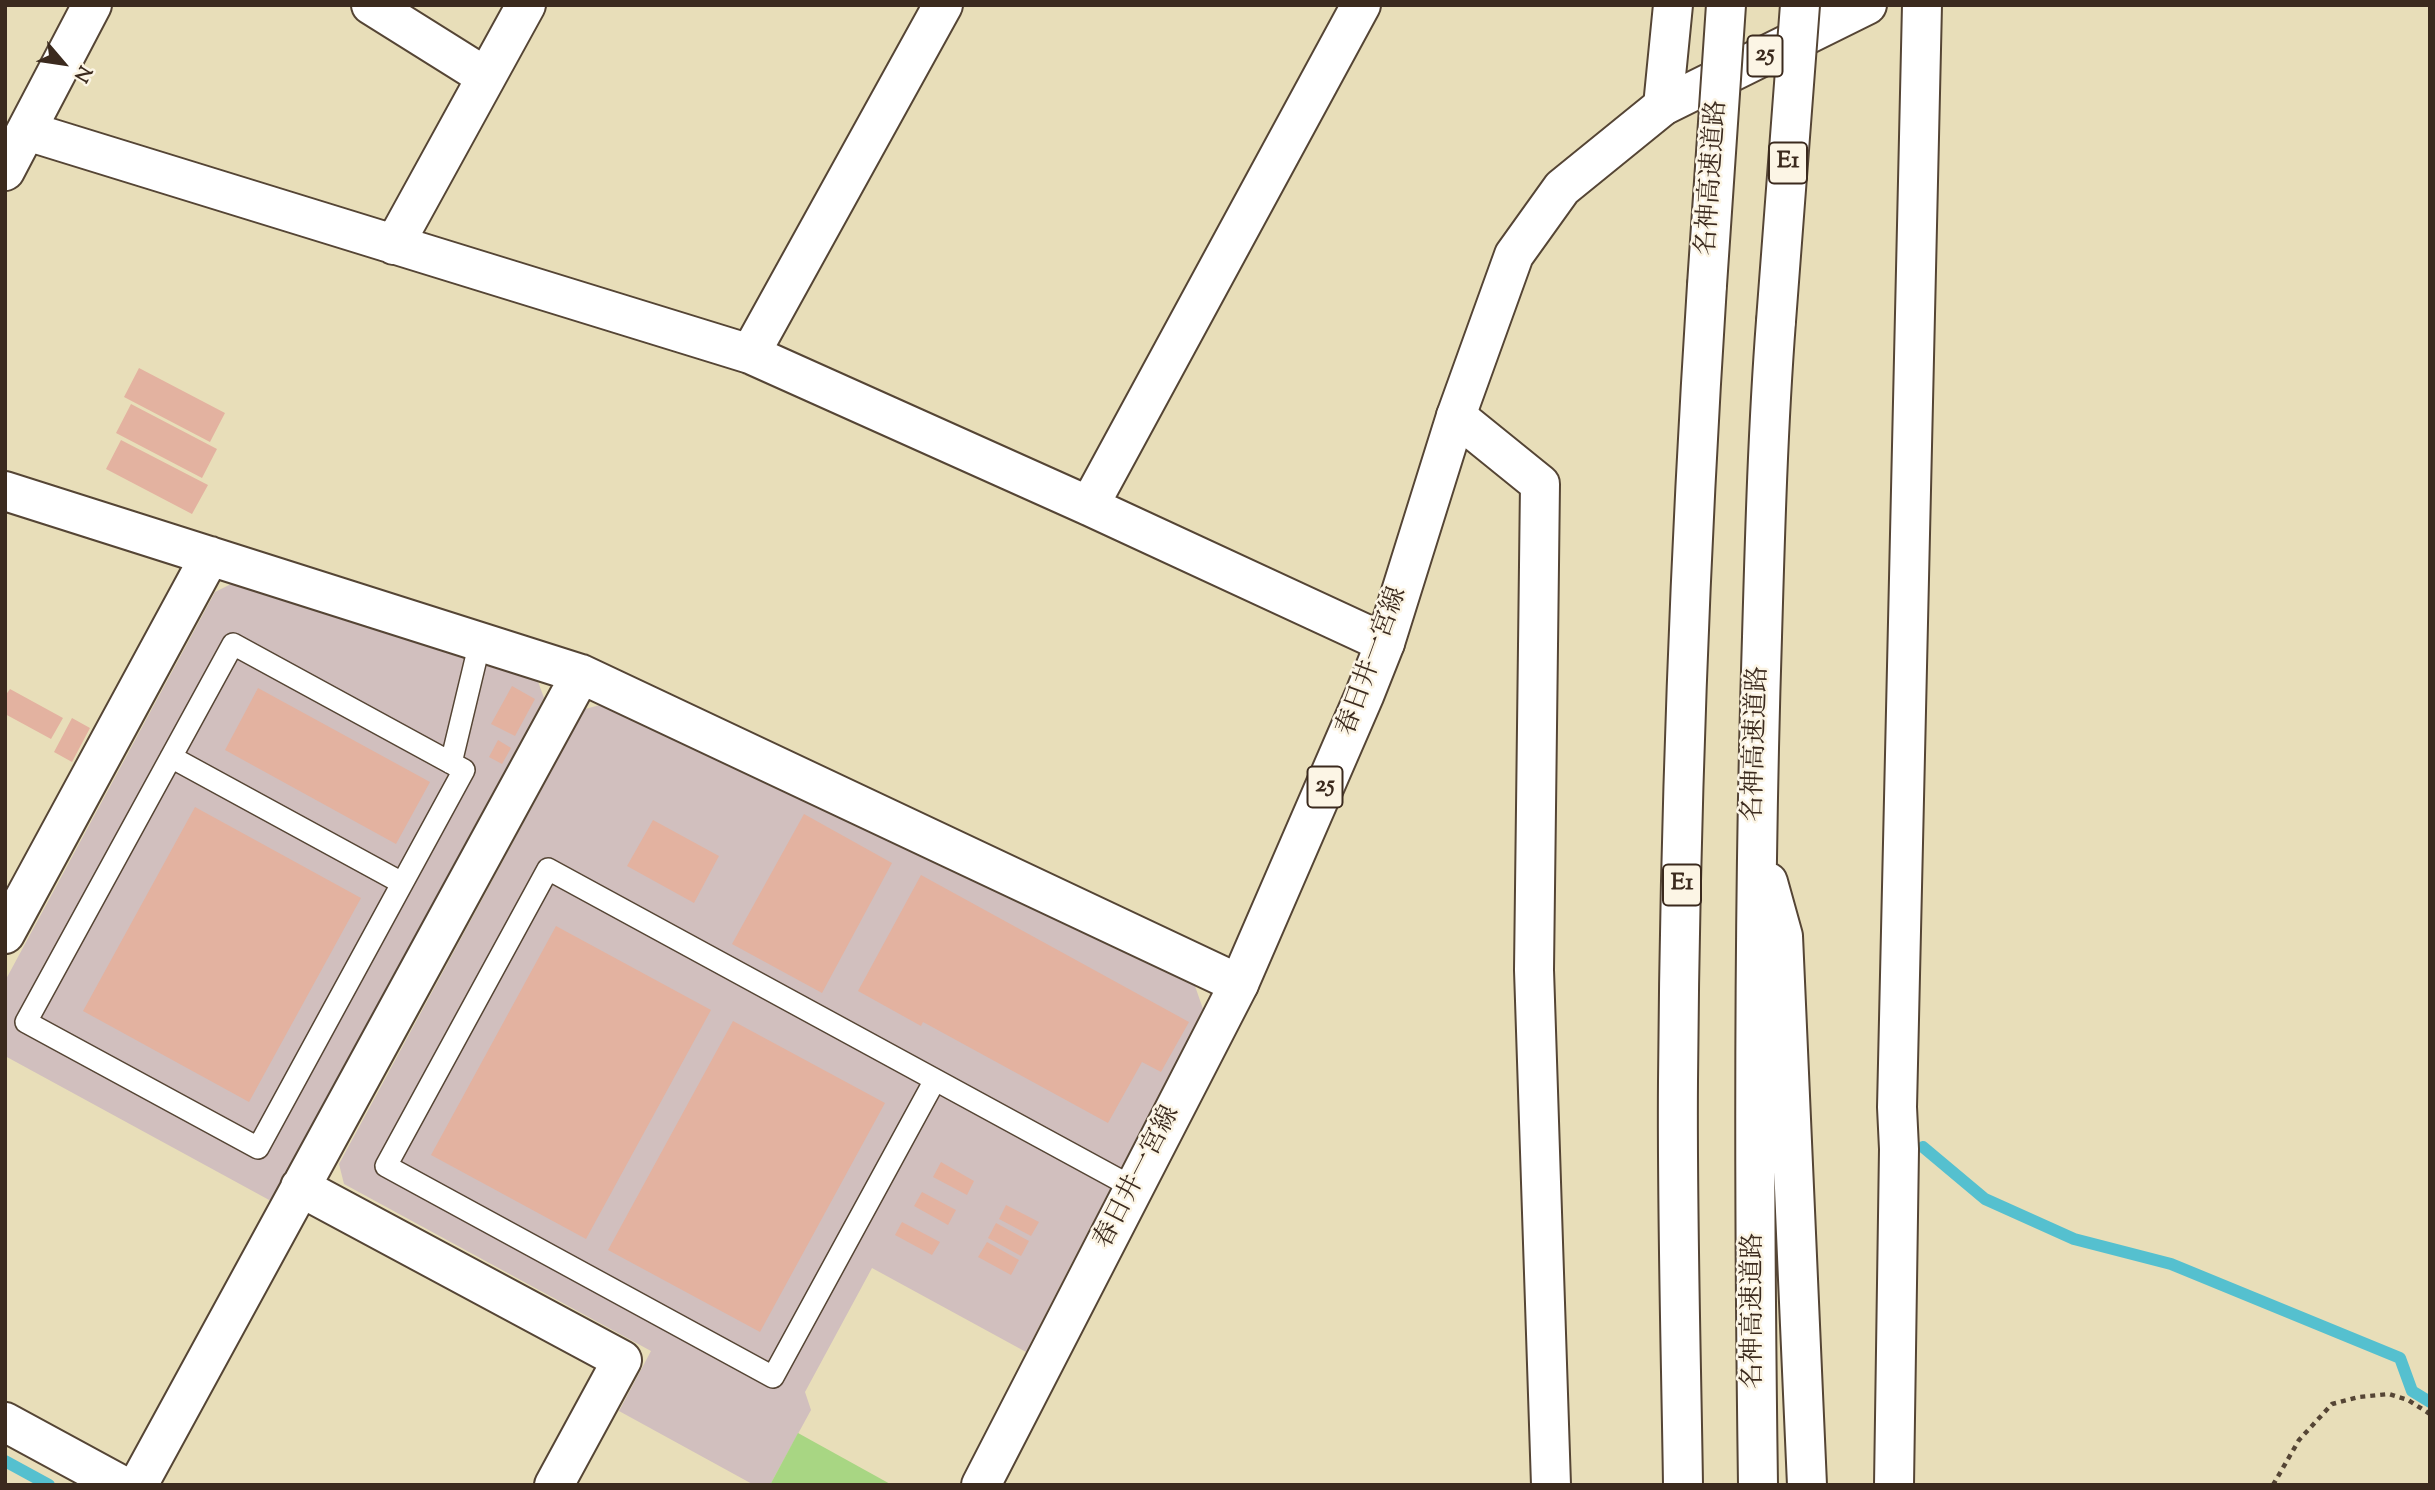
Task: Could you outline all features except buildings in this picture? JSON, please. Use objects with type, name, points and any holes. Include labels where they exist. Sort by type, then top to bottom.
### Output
[{"type":"main road","points":[[5,171],[92,5]]},
{"type":"main road","points":[[370,5],[486,77]]},
{"type":"main road","points":[[394,245],[526,5]]},
{"type":"main road","points":[[750,354],[943,5]]},
{"type":"main road","points":[[1089,506],[1361,5]]},
{"type":"main road","points":[[1663,106],[1673,5]]},
{"type":"main road","name":"名神高速道路","points":[[1683,1485],[1678,1082],[1684,799],[1700,388],[1726,5]]},
{"type":"main road","name":"名神高速道路","points":[[1758,1485],[1755,840],[1770,398],[1800,5]]},
{"type":"main road","name":"春日井一宮線","points":[[981,1485],[1239,984],[1364,696],[1385,643],[1456,416],[1514,255],[1562,188],[1663,106],[1867,5]]},
{"type":"main road","points":[[1894,1485],[1899,1149],[1897,1107],[1922,5]]},
{"type":"main road","points":[[27,131],[750,354],[1385,643]]},
{"type":"main road","points":[[1456,416],[1540,484],[1534,970],[1551,1485]]},
{"type":"main road","points":[[5,491],[581,674],[1239,984]]},
{"type":"main road","points":[[5,934],[210,556]]},
{"type":"main road","points":[[138,1485],[581,674]]},
{"type":"main road","points":[[1755,840],[1783,936],[1807,1485]]},
{"type":"main road","points":[[300,1187],[622,1360],[554,1485]]},
{"type":"main road","points":[[5,1422],[121,1485]]},
{"type":"lane","points":[[451,763],[480,642]]},
{"type":"lane","points":[[233,644],[464,770],[258,1148],[26,1022],[171,757],[233,644]]},
{"type":"lane","points":[[171,757],[402,883]]},
{"type":"lane","points":[[935,1080],[773,1377],[386,1166],[548,869],[1134,1188]]},
{"type":"path","points":[[2273,1485],[2299,1440],[2332,1404],[2359,1396],[2389,1394],[2408,1400],[2430,1414]]},
{"type":"shaded area","points":[[231,584],[536,676],[544,698],[271,1201],[5,1056],[5,981],[215,592]]},
{"type":"shaded area","points":[[600,705],[1195,986],[1203,1009],[1026,1352],[872,1268],[805,1392],[811,1410],[770,1485],[754,1485],[619,1411],[651,1351],[344,1184],[339,1164],[585,709]]},
{"type":"green space","points":[[798,1433],[892,1485],[770,1485]]},
{"type":"waterway","points":[[1923,1147],[1985,1199],[2074,1239],[2171,1264],[2400,1358],[2412,1391],[2430,1402]]},
{"type":"waterway","points":[[5,1461],[49,1485]]}]
